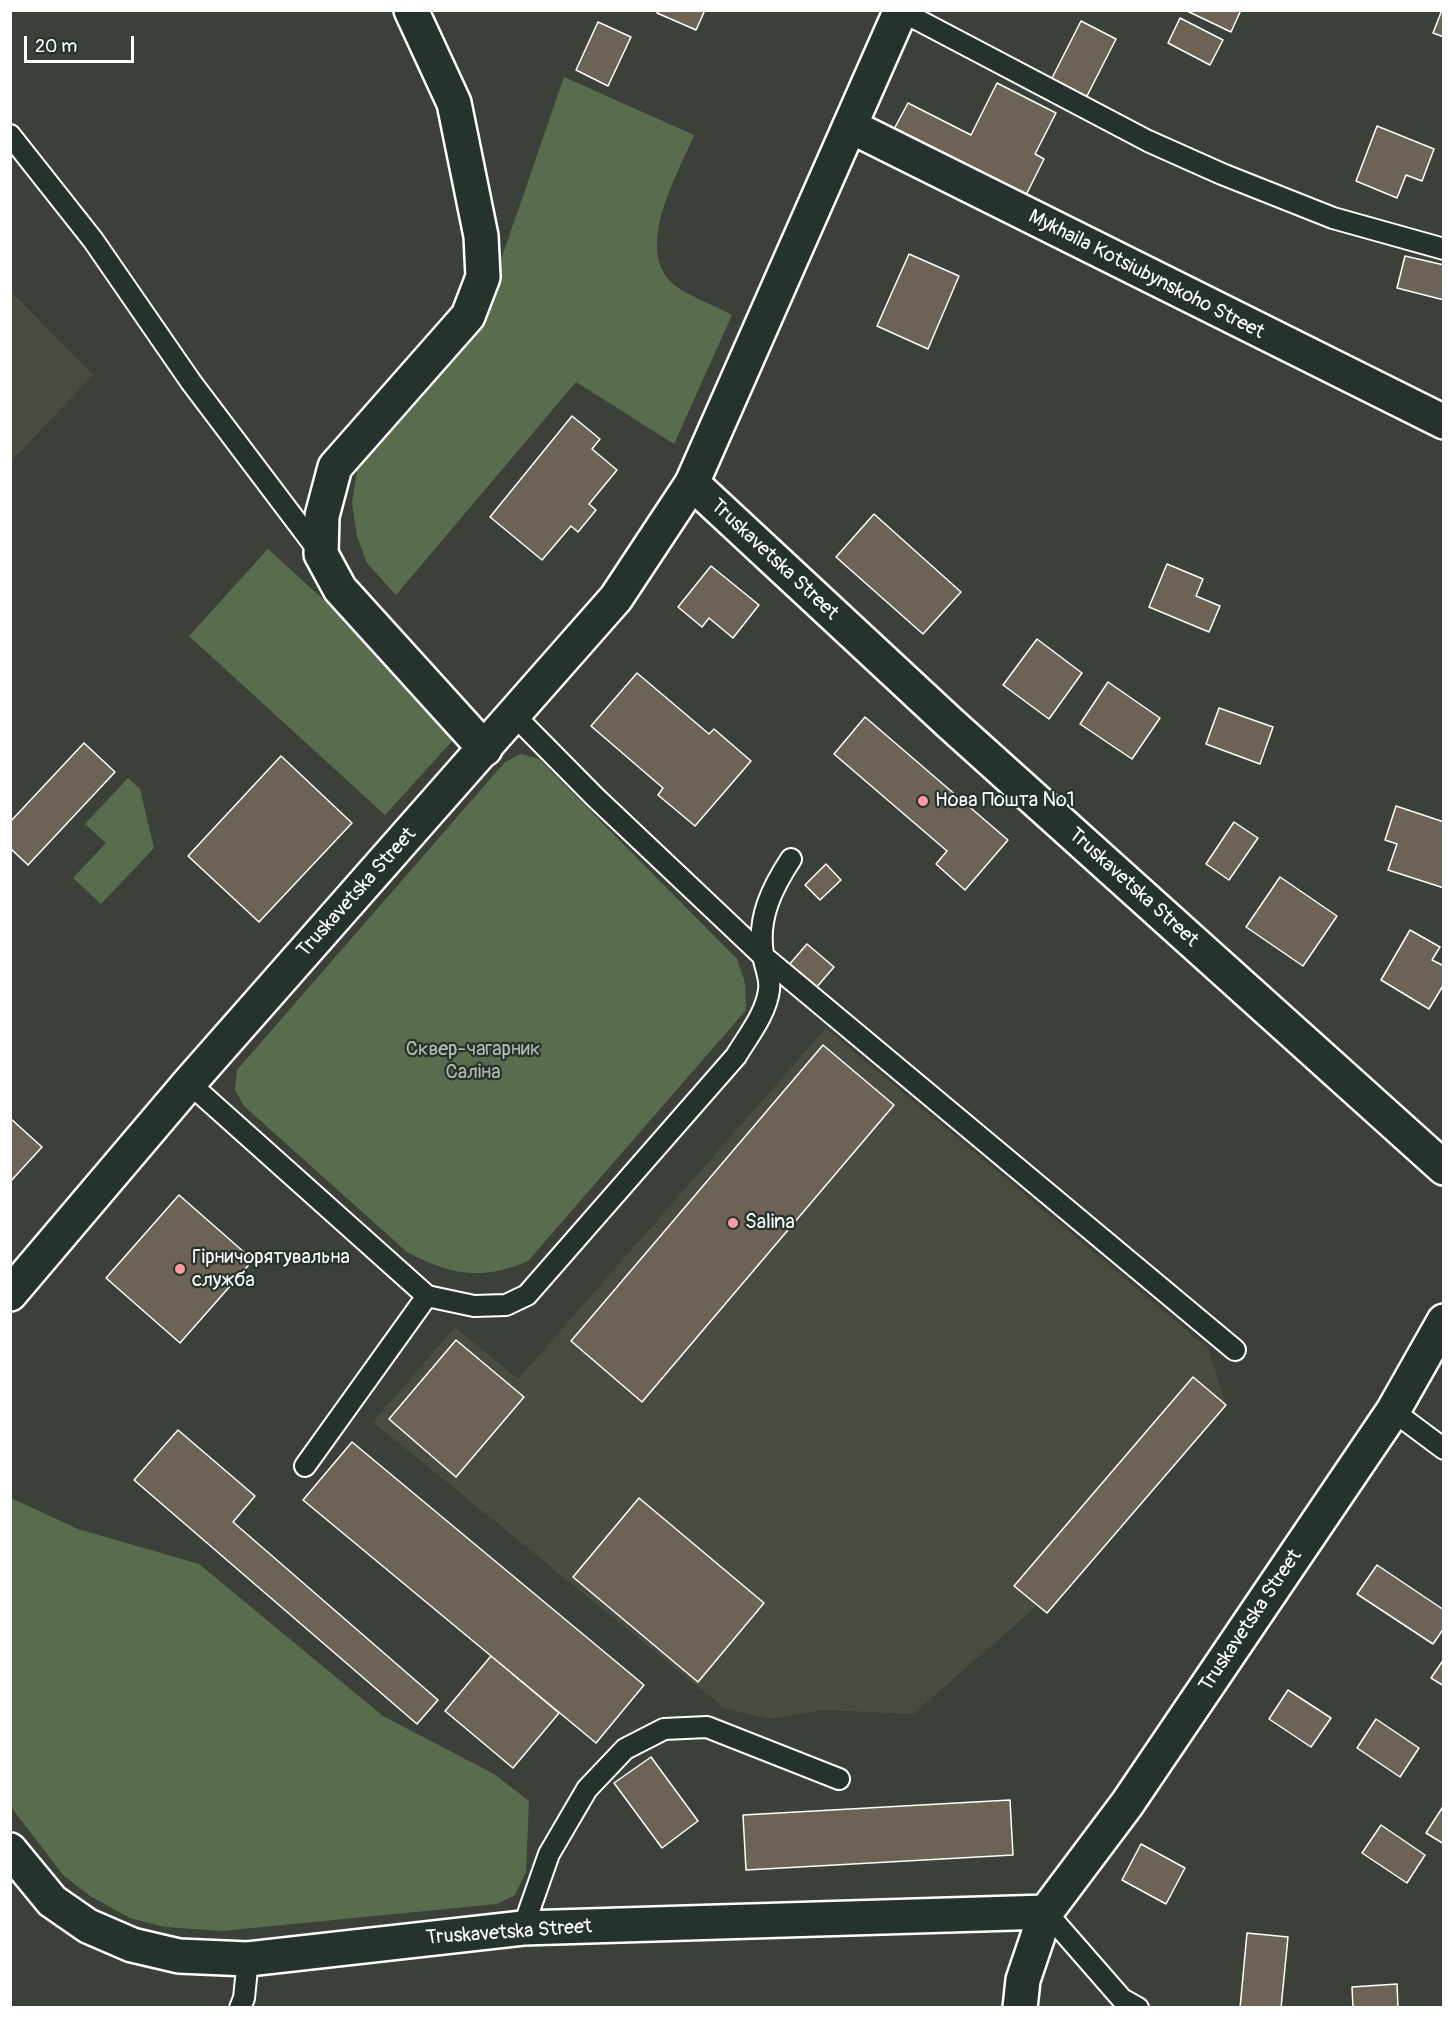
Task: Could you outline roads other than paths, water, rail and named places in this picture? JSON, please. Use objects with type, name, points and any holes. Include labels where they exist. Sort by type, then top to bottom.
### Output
[{"type":"street","points":[[411,10],[454,103],[481,237],[483,277],[468,316],[335,467],[322,516],[321,554],[340,589],[485,749]]},
{"type":"street","name":"Truskavetska Street","points":[[10,1294],[189,1083],[616,598],[692,483],[901,10]]},
{"type":"street","name":"Mykhaila Kotsiubynskoho Street","points":[[850,126],[1443,422]]},
{"type":"street","name":"Truskavetska Street","points":[[692,483],[951,724],[1443,1168]]},
{"type":"street","name":"Truskavetska Street","points":[[10,1850],[52,1901],[88,1926],[132,1945],[179,1956],[248,1959],[523,1928],[1046,1912],[1127,1804],[1393,1411],[1443,1321]]},
{"type":"street","points":[[1021,1994],[1046,1912]]},
{"type":"lane","points":[[901,10],[1148,141],[1222,174],[1333,218],[1443,249]]},
{"type":"lane","points":[[10,135],[93,240],[191,382],[321,554]]},
{"type":"lane","points":[[514,715],[595,797],[763,956],[1235,1350]]},
{"type":"lane","points":[[189,1083],[427,1296],[474,1306],[506,1305],[528,1295],[736,1056],[762,1013],[770,989],[768,968],[763,956],[764,913],[775,883],[792,859]]},
{"type":"lane","points":[[304,1466],[427,1296]]},
{"type":"lane","points":[[1393,1411],[1443,1449]]},
{"type":"lane","points":[[523,1928],[549,1854],[587,1789],[625,1749],[664,1729],[706,1727],[839,1779]]},
{"type":"lane","points":[[1046,1912],[1122,1999],[1138,2007]]},
{"type":"lane","points":[[240,2007],[244,1998],[248,1959]]},
{"type":"place","name":"Нова Пошта №1","points":[[923,801]]},
{"type":"place","name":"Salina","points":[[733,1223]]},
{"type":"place","name":"Гірничорятувальна служба","points":[[180,1269]]},
{"type":"park label","name":"Сквер-чагарник Саліна","points":[[473,1062]]}]
